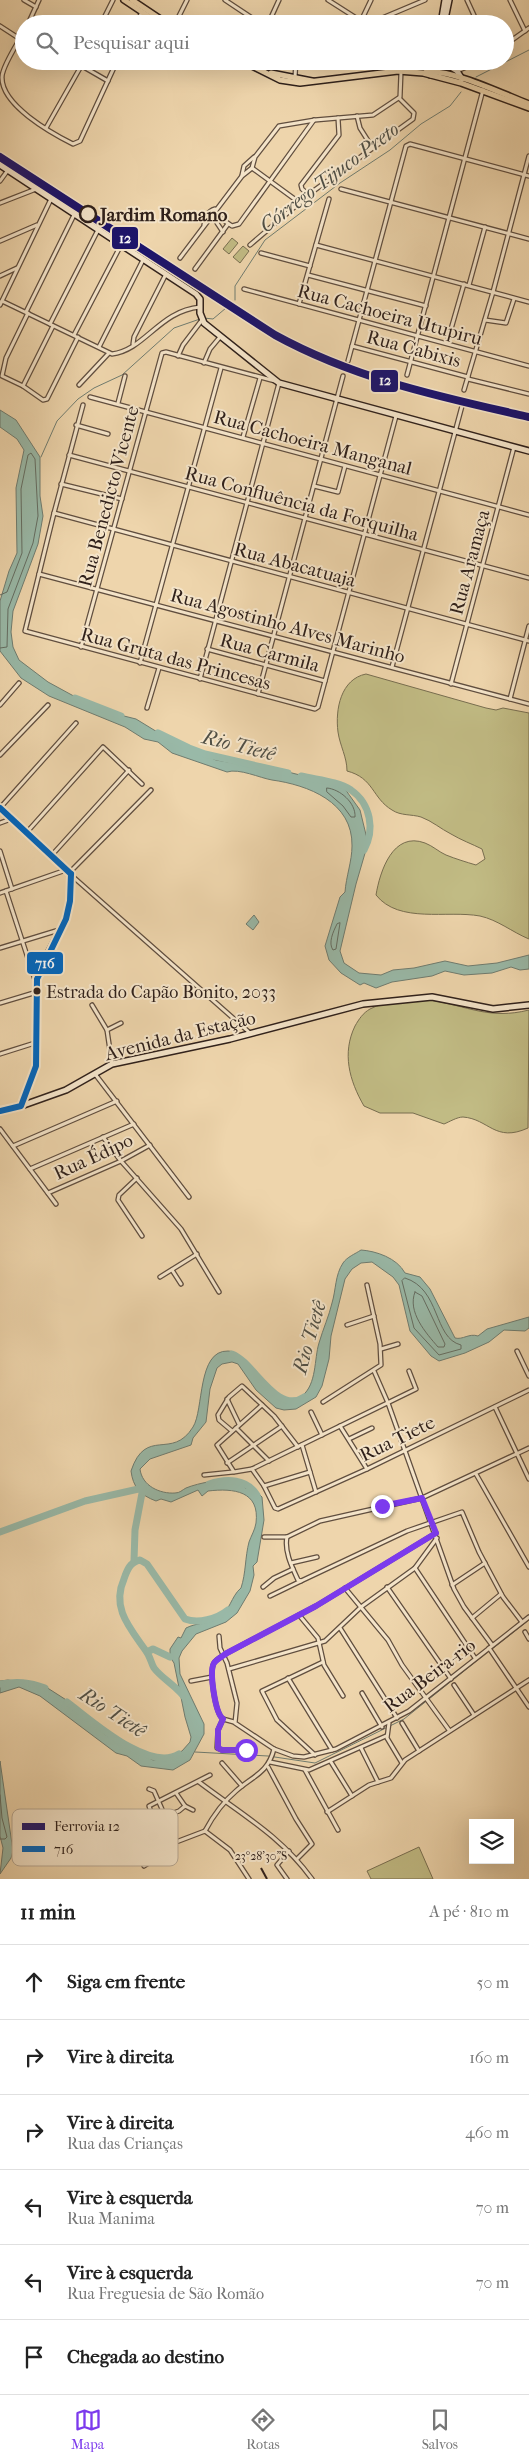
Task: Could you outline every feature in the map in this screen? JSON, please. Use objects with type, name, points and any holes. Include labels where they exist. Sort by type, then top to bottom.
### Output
[{"type":"main road","points":[[124,0],[149,15]]},
{"type":"main road","points":[[132,0],[151,15]]},
{"type":"main road","points":[[263,70],[294,81],[312,81],[401,71],[423,73],[430,70]]},
{"type":"main road","points":[[435,70],[529,108]]},
{"type":"main road","points":[[436,70],[529,104]]},
{"type":"street","points":[[24,0],[36,7]]},
{"type":"street","points":[[32,15],[39,0]]},
{"type":"street","points":[[106,15],[113,0]]},
{"type":"street","points":[[180,15],[187,0]]},
{"type":"street","points":[[225,0],[248,15]]},
{"type":"street","points":[[272,15],[279,0]]},
{"type":"street","points":[[328,0],[350,15]]},
{"type":"street","points":[[364,15],[371,0]]},
{"type":"street","points":[[389,15],[425,0]]},
{"type":"street","points":[[443,15],[445,0]]},
{"type":"street","points":[[445,15],[449,0]]},
{"type":"street","points":[[467,0],[474,15]]},
{"type":"street","points":[[510,0],[527,30],[514,39]]},
{"type":"street","points":[[0,26],[15,36]]},
{"type":"street","points":[[15,49],[3,73],[3,82],[14,104],[46,128],[73,144],[80,141],[113,70]]},
{"type":"street","points":[[46,128],[78,70]]},
{"type":"street","points":[[92,70],[108,81]]},
{"type":"street","points":[[294,81],[295,70]]},
{"type":"street","points":[[454,70],[462,79]]},
{"type":"street","points":[[457,72],[461,70]]},
{"type":"street","points":[[242,176],[244,166],[255,157],[279,126],[315,120],[376,114],[399,98],[402,92],[401,71]]},
{"type":"street","points":[[407,375],[483,90]]},
{"type":"street","points":[[250,245],[309,195],[414,117],[412,111],[399,98]]},
{"type":"street","points":[[357,116],[360,128],[372,147]]},
{"type":"street","points":[[309,195],[302,189],[301,185],[339,134],[338,118]]},
{"type":"street","points":[[215,212],[228,224],[234,226],[239,224],[315,120]]},
{"type":"street","points":[[348,361],[406,146],[410,144],[529,176]]},
{"type":"street","points":[[464,390],[493,292],[529,156]]},
{"type":"street","points":[[180,258],[242,176],[252,168],[255,157]]},
{"type":"street","points":[[0,165],[196,294],[200,299],[202,320],[277,382]]},
{"type":"street","points":[[252,168],[300,203]]},
{"type":"street","points":[[0,181],[8,170]]},
{"type":"street","points":[[0,203],[36,189]]},
{"type":"street","points":[[341,189],[529,240]]},
{"type":"street","points":[[0,305],[51,199]]},
{"type":"street","points":[[299,304],[329,199]]},
{"type":"street","points":[[215,212],[217,223],[223,232]]},
{"type":"street","points":[[74,215],[6,358],[2,376],[46,400],[120,245]]},
{"type":"street","points":[[195,269],[228,224]]},
{"type":"street","points":[[0,241],[38,225]]},
{"type":"street","points":[[470,286],[485,228]]},
{"type":"street","points":[[23,386],[98,230]]},
{"type":"street","points":[[316,245],[529,302]]},
{"type":"street","points":[[261,252],[310,266]]},
{"type":"street","points":[[99,347],[143,260]]},
{"type":"street","points":[[0,276],[17,268]]},
{"type":"street","points":[[132,344],[166,274]]},
{"type":"street","points":[[308,275],[426,306]]},
{"type":"street","points":[[447,343],[464,284]]},
{"type":"street","name":"Rua Cachoeira Utupiru","points":[[244,289],[418,334],[529,366]]},
{"type":"street","points":[[0,294],[4,296]]},
{"type":"street","points":[[485,320],[506,324],[514,298]]},
{"type":"street","points":[[2,301],[110,353],[118,353],[172,315],[188,308],[200,307]]},
{"type":"street","points":[[202,320],[183,345],[178,356],[529,451]]},
{"type":"street","points":[[204,363],[210,349],[221,336]]},
{"type":"street","name":"Rua Cabixis","points":[[352,346],[411,360],[468,378],[529,394]]},
{"type":"street","name":"Rua Benedicto Vicente","points":[[81,647],[164,352],[178,356]]},
{"type":"street","points":[[79,385],[110,353]]},
{"type":"street","points":[[140,663],[221,368]]},
{"type":"street","points":[[118,403],[125,376]]},
{"type":"street","points":[[258,694],[343,376]]},
{"type":"street","points":[[243,437],[260,378]]},
{"type":"street","points":[[200,679],[263,443],[277,382]]},
{"type":"street","name":"Rua Cachoeira Manganal","points":[[90,397],[204,426],[529,515]]},
{"type":"street","points":[[39,574],[76,424],[83,405]]},
{"type":"street","points":[[392,667],[462,406]]},
{"type":"street","points":[[326,681],[396,416]]},
{"type":"street","points":[[76,424],[108,434]]},
{"type":"street","name":"Rua Aramaça","points":[[451,684],[514,447]]},
{"type":"street","name":"Rua Confluência da Forquilha","points":[[69,454],[529,578]]},
{"type":"street","points":[[314,486],[338,492],[345,466]]},
{"type":"street","points":[[61,484],[122,499]]},
{"type":"street","name":"Rua Abacatuaja","points":[[54,513],[527,641]]},
{"type":"street","name":"Rua Agostinho Alves Marinho","points":[[39,574],[529,704]]},
{"type":"street","name":"Rua Gruta das Princesas","points":[[39,574],[26,631],[315,709],[318,707],[326,681]]},
{"type":"street","points":[[510,699],[527,641],[529,626]]},
{"type":"street","name":"Rua Carmila","points":[[207,649],[326,681]]},
{"type":"street","points":[[146,708],[158,668]]},
{"type":"street","points":[[0,705],[19,683]]},
{"type":"street","points":[[0,755],[48,705]]},
{"type":"street","points":[[76,723],[0,808],[51,856],[251,1034]]},
{"type":"street","points":[[26,832],[104,747],[142,784]]},
{"type":"street","points":[[51,856],[129,770]]},
{"type":"street","points":[[0,893],[69,872],[151,790]]},
{"type":"street","points":[[0,823],[11,818]]},
{"type":"street","points":[[0,852],[12,889]]},
{"type":"street","points":[[21,1106],[34,1078],[38,1042],[37,983],[43,963],[63,929],[70,901],[69,872]]},
{"type":"street","points":[[6,891],[37,983]]},
{"type":"street","points":[[0,948],[63,929]]},
{"type":"street","points":[[0,1003],[37,992]]},
{"type":"street","name":"Avenida da Estação","points":[[0,1111],[21,1106],[66,1090],[112,1064],[251,1034],[317,1015],[381,1001],[432,997],[492,1009],[529,1005]]},
{"type":"street","points":[[92,1005],[107,1030],[112,1064]]},
{"type":"street","points":[[107,1030],[121,1023]]},
{"type":"street","points":[[0,1054],[38,1042]]},
{"type":"street","points":[[95,1074],[189,1197]]},
{"type":"street","points":[[13,1146],[117,1101]]},
{"type":"street","points":[[30,1169],[134,1124]]},
{"type":"street","points":[[0,1129],[56,1204]]},
{"type":"street","points":[[103,1137],[121,1161],[181,1228],[219,1292]]},
{"type":"street","name":"Rua Édipo","points":[[48,1193],[121,1161],[150,1145]]},
{"type":"street","points":[[137,1178],[119,1195],[118,1200],[142,1236]]},
{"type":"street","points":[[160,1277],[197,1254]]},
{"type":"street","points":[[172,1270],[181,1284]]},
{"type":"street","points":[[323,1402],[374,1372],[381,1365],[381,1350],[367,1285]]},
{"type":"street","points":[[347,1324],[374,1316]]},
{"type":"street","points":[[381,1350],[398,1344]]},
{"type":"street","points":[[517,1351],[529,1376]]},
{"type":"street","points":[[204,1475],[252,1469],[388,1403],[417,1388],[409,1371]]},
{"type":"street","points":[[374,1372],[388,1403],[436,1533],[452,1584],[529,1707]]},
{"type":"street","points":[[232,1431],[218,1416],[228,1398],[242,1386],[300,1446],[316,1492]]},
{"type":"street","name":"Rua Tiete","points":[[264,1486],[277,1509],[367,1469],[529,1390]]},
{"type":"street","points":[[228,1398],[239,1424]]},
{"type":"street","points":[[234,1472],[217,1446],[262,1405]]},
{"type":"street","points":[[495,1407],[529,1479]]},
{"type":"street","points":[[311,1412],[322,1435]]},
{"type":"street","points":[[227,1463],[282,1426]]},
{"type":"street","points":[[340,1426],[367,1469]]},
{"type":"street","points":[[236,1428],[269,1461]]},
{"type":"street","points":[[349,1439],[372,1428]]},
{"type":"street","points":[[264,1537],[287,1537],[320,1521],[422,1498],[529,1448]]},
{"type":"street","points":[[252,1469],[264,1486],[310,1472]]},
{"type":"street","points":[[476,1474],[529,1566]]},
{"type":"street","points":[[270,1596],[431,1521],[463,1512],[471,1536],[501,1594],[522,1622]]},
{"type":"street","points":[[218,1636],[220,1648],[225,1654],[237,1703],[234,1722],[223,1719],[219,1715],[212,1677],[214,1663],[225,1654],[299,1615],[436,1533]]},
{"type":"street","points":[[287,1537],[287,1548],[291,1563],[300,1581]]},
{"type":"street","points":[[229,1669],[280,1652],[320,1643],[340,1628],[360,1607],[415,1568],[437,1538]]},
{"type":"street","points":[[291,1563],[317,1557]]},
{"type":"street","points":[[452,1584],[485,1563]]},
{"type":"street","points":[[415,1568],[475,1658]]},
{"type":"street","points":[[263,1587],[274,1578],[293,1569]]},
{"type":"street","points":[[387,1587],[450,1678]]},
{"type":"street","points":[[345,1588],[388,1640],[450,1731]]},
{"type":"street","points":[[472,1618],[501,1594]]},
{"type":"street","points":[[299,1615],[315,1633],[320,1643],[323,1662],[343,1696]]},
{"type":"street","name":"Rua Beira-rio","points":[[234,1722],[274,1751],[298,1757],[332,1750],[389,1724],[426,1698],[529,1617]]},
{"type":"street","points":[[340,1628],[397,1718]]},
{"type":"street","points":[[525,1632],[529,1639]]},
{"type":"street","points":[[315,1755],[277,1720],[262,1692],[264,1689],[323,1662]]},
{"type":"street","points":[[191,1681],[212,1677]]},
{"type":"street","points":[[288,1678],[332,1750]]},
{"type":"street","points":[[327,1812],[378,1782],[391,1778],[402,1763],[419,1750],[529,1680]]},
{"type":"street","points":[[454,1685],[474,1715]]},
{"type":"street","points":[[362,1693],[382,1727]]},
{"type":"street","points":[[223,1719],[216,1736],[218,1749],[246,1750]]},
{"type":"street","points":[[402,1723],[419,1750]]},
{"type":"street","points":[[389,1724],[387,1734],[402,1763]]},
{"type":"street","points":[[271,1761],[305,1770],[331,1762],[387,1734]]},
{"type":"street","points":[[361,1748],[378,1782]]},
{"type":"street","points":[[178,1842],[205,1831],[225,1802],[268,1766],[274,1751]]},
{"type":"street","points":[[331,1762],[352,1796]]},
{"type":"street","points":[[222,1763],[242,1786]]},
{"type":"street","points":[[268,1766],[296,1819],[312,1844],[297,1858]]},
{"type":"street","points":[[305,1770],[338,1830]]},
{"type":"street","points":[[150,1809],[149,1806],[210,1775]]},
{"type":"street","points":[[199,1782],[263,1827],[297,1858],[312,1879]]},
{"type":"street","points":[[149,1789],[154,1791],[161,1809]]},
{"type":"street","points":[[176,1793],[185,1806],[193,1810]]},
{"type":"street","points":[[178,1811],[185,1806]]},
{"type":"street","points":[[205,1831],[230,1850],[248,1879]]},
{"type":"street","points":[[286,1879],[276,1864],[289,1851]]},
{"type":"shaded area","points":[[232,238],[238,243],[229,254],[223,249]]},
{"type":"shaded area","points":[[243,246],[249,251],[240,263],[233,257]]},
{"type":"shaded area","points":[[366,674],[486,708],[496,710],[503,708],[529,713],[529,939],[499,923],[480,916],[410,913],[397,910],[386,904],[376,895],[381,875],[390,855],[404,843],[414,841],[425,843],[446,855],[476,865],[485,859],[482,849],[429,821],[421,817],[392,810],[380,800],[363,778],[347,771],[338,732],[339,705],[345,688],[357,677]]},
{"type":"shaded area","points":[[430,1000],[490,1013],[515,1013],[529,1010],[528,1128],[517,1132],[500,1132],[472,1119],[463,1117],[444,1124],[413,1113],[380,1113],[364,1106],[354,1086],[348,1056],[351,1036],[361,1016],[370,1009],[384,1004]]},
{"type":"shaded area","points":[[419,1847],[433,1879],[371,1879],[367,1871]]},
{"type":"water","name":"Rio Tietê","points":[[0,410],[16,420],[40,457],[40,496],[43,516],[38,544],[13,611],[11,632],[13,647],[19,660],[48,682],[81,700],[108,712],[136,719],[172,741],[216,760],[288,772],[332,783],[345,789],[360,810],[368,843],[340,951],[344,963],[359,973],[381,975],[393,970],[414,968],[445,961],[468,966],[497,963],[529,955],[529,969],[520,970],[511,967],[492,973],[464,975],[445,971],[432,976],[392,982],[376,988],[364,983],[360,985],[341,973],[329,960],[325,946],[340,897],[345,892],[352,852],[350,831],[345,818],[337,807],[326,798],[300,786],[243,772],[227,772],[172,753],[158,742],[144,739],[125,727],[49,696],[21,678],[0,651],[0,601],[9,571],[17,553],[16,488],[24,450],[17,439],[0,427]]},
{"type":"water","points":[[254,915],[259,922],[253,930],[246,924]]},
{"type":"water","name":"Rio Tietê","points":[[361,1250],[386,1256],[397,1263],[405,1273],[420,1277],[430,1289],[455,1338],[472,1335],[478,1336],[487,1329],[529,1317],[529,1328],[525,1331],[504,1330],[489,1342],[465,1353],[439,1361],[431,1356],[410,1331],[399,1285],[393,1277],[372,1262],[361,1263],[352,1269],[345,1279],[331,1336],[329,1359],[322,1386],[316,1397],[296,1409],[284,1410],[276,1408],[256,1390],[238,1364],[232,1362],[222,1364],[217,1368],[210,1389],[206,1422],[193,1438],[191,1445],[150,1459],[140,1469],[141,1475],[148,1484],[163,1492],[177,1493],[198,1484],[220,1480],[234,1480],[240,1481],[245,1488],[253,1488],[262,1497],[264,1520],[257,1562],[253,1566],[254,1575],[250,1591],[237,1613],[226,1622],[196,1634],[182,1651],[179,1658],[180,1674],[204,1724],[204,1734],[190,1760],[173,1770],[141,1766],[127,1756],[116,1753],[40,1696],[19,1687],[0,1693],[0,1681],[8,1680],[46,1687],[71,1703],[76,1711],[106,1735],[153,1760],[168,1758],[182,1751],[190,1742],[191,1737],[174,1663],[170,1657],[170,1649],[178,1637],[181,1638],[186,1628],[217,1619],[221,1616],[241,1588],[249,1542],[256,1523],[256,1512],[254,1504],[249,1498],[236,1491],[227,1490],[208,1491],[202,1496],[198,1490],[171,1502],[161,1499],[156,1501],[138,1490],[131,1471],[137,1458],[144,1450],[152,1446],[177,1442],[185,1437],[193,1427],[206,1370],[211,1360],[218,1353],[231,1351],[236,1354],[269,1389],[281,1398],[294,1400],[302,1396],[307,1391],[313,1378],[317,1349],[331,1308],[340,1268],[347,1259]]},
{"type":"water","points":[[0,1761],[12,1854],[0,1874],[3,1848],[0,1836]]},
{"type":"waterway","name":"Córrego Tijuco Preto","points":[[514,58],[529,50]]},
{"type":"waterway","name":"Córrego Tijuco Preto","points":[[476,77],[490,70]]},
{"type":"waterway","name":"Córrego Tijuco Preto","points":[[235,300],[235,286],[265,240],[340,183],[390,150],[421,124],[450,106],[461,92]]},
{"type":"waterway","name":"Córrego Tijuco Preto","points":[[204,318],[213,319],[226,308]]},
{"type":"waterway","name":"Córrego Tijuco Preto","points":[[41,457],[57,421],[78,399],[94,388],[122,375],[174,328],[200,319]]},
{"type":"waterway","name":"Rio Tietê","points":[[75,698],[121,716]]},
{"type":"waterway","name":"Rio Tietê","points":[[158,733],[205,754],[288,773]]},
{"type":"waterway","name":"Rio Tietê","points":[[301,776],[340,785],[358,796],[367,810],[370,826],[364,850]]},
{"type":"waterway","name":"Rio Tietê","points":[[232,1354],[248,1366],[275,1394],[284,1399],[294,1401],[304,1397]]},
{"type":"waterway","name":"Rio Tietê","points":[[209,1484],[236,1481],[248,1486],[257,1495]]},
{"type":"waterway","points":[[0,1532],[85,1501],[143,1488],[135,1530],[134,1561]]},
{"type":"waterway","name":"Rio Tietê","points":[[187,1701],[154,1668],[147,1653],[124,1617],[120,1599],[126,1573],[129,1567],[137,1561],[140,1560],[147,1564],[185,1619],[207,1620],[228,1610]]},
{"type":"waterway","points":[[492,1649],[529,1620]]},
{"type":"waterway","points":[[147,1652],[153,1649],[170,1657]]},
{"type":"waterway","points":[[195,1752],[268,1756],[315,1763],[404,1719],[489,1651]]},
{"type":"waterway","name":"Rio Tietê","points":[[0,1684],[23,1683],[45,1688]]},
{"type":"waterway","name":"Rio Tietê","points":[[67,1702],[120,1742],[136,1750],[152,1756],[167,1758],[179,1754]]},
{"type":"rail line","name":"12","points":[[0,157],[275,335],[305,350],[336,364],[399,385],[529,417]]},
{"type":"transit line","name":"716","points":[[0,808],[71,874]]},
{"type":"transit line","name":"716","points":[[0,1111],[21,1106],[36,1066],[37,979],[66,919],[70,901],[71,874]]},
{"type":"place","name":"Jardim Romano","points":[[88,214]]},
{"type":"place","name":"Estrada do Capão Bonito, 2033","points":[[37,991]]},
{"type":"route","points":[[246,1750],[222,1750],[218,1748],[216,1743],[216,1736],[223,1719],[219,1715],[213,1690],[212,1672],[214,1663],[227,1653],[331,1597],[436,1533],[422,1498],[382,1506]]}]
